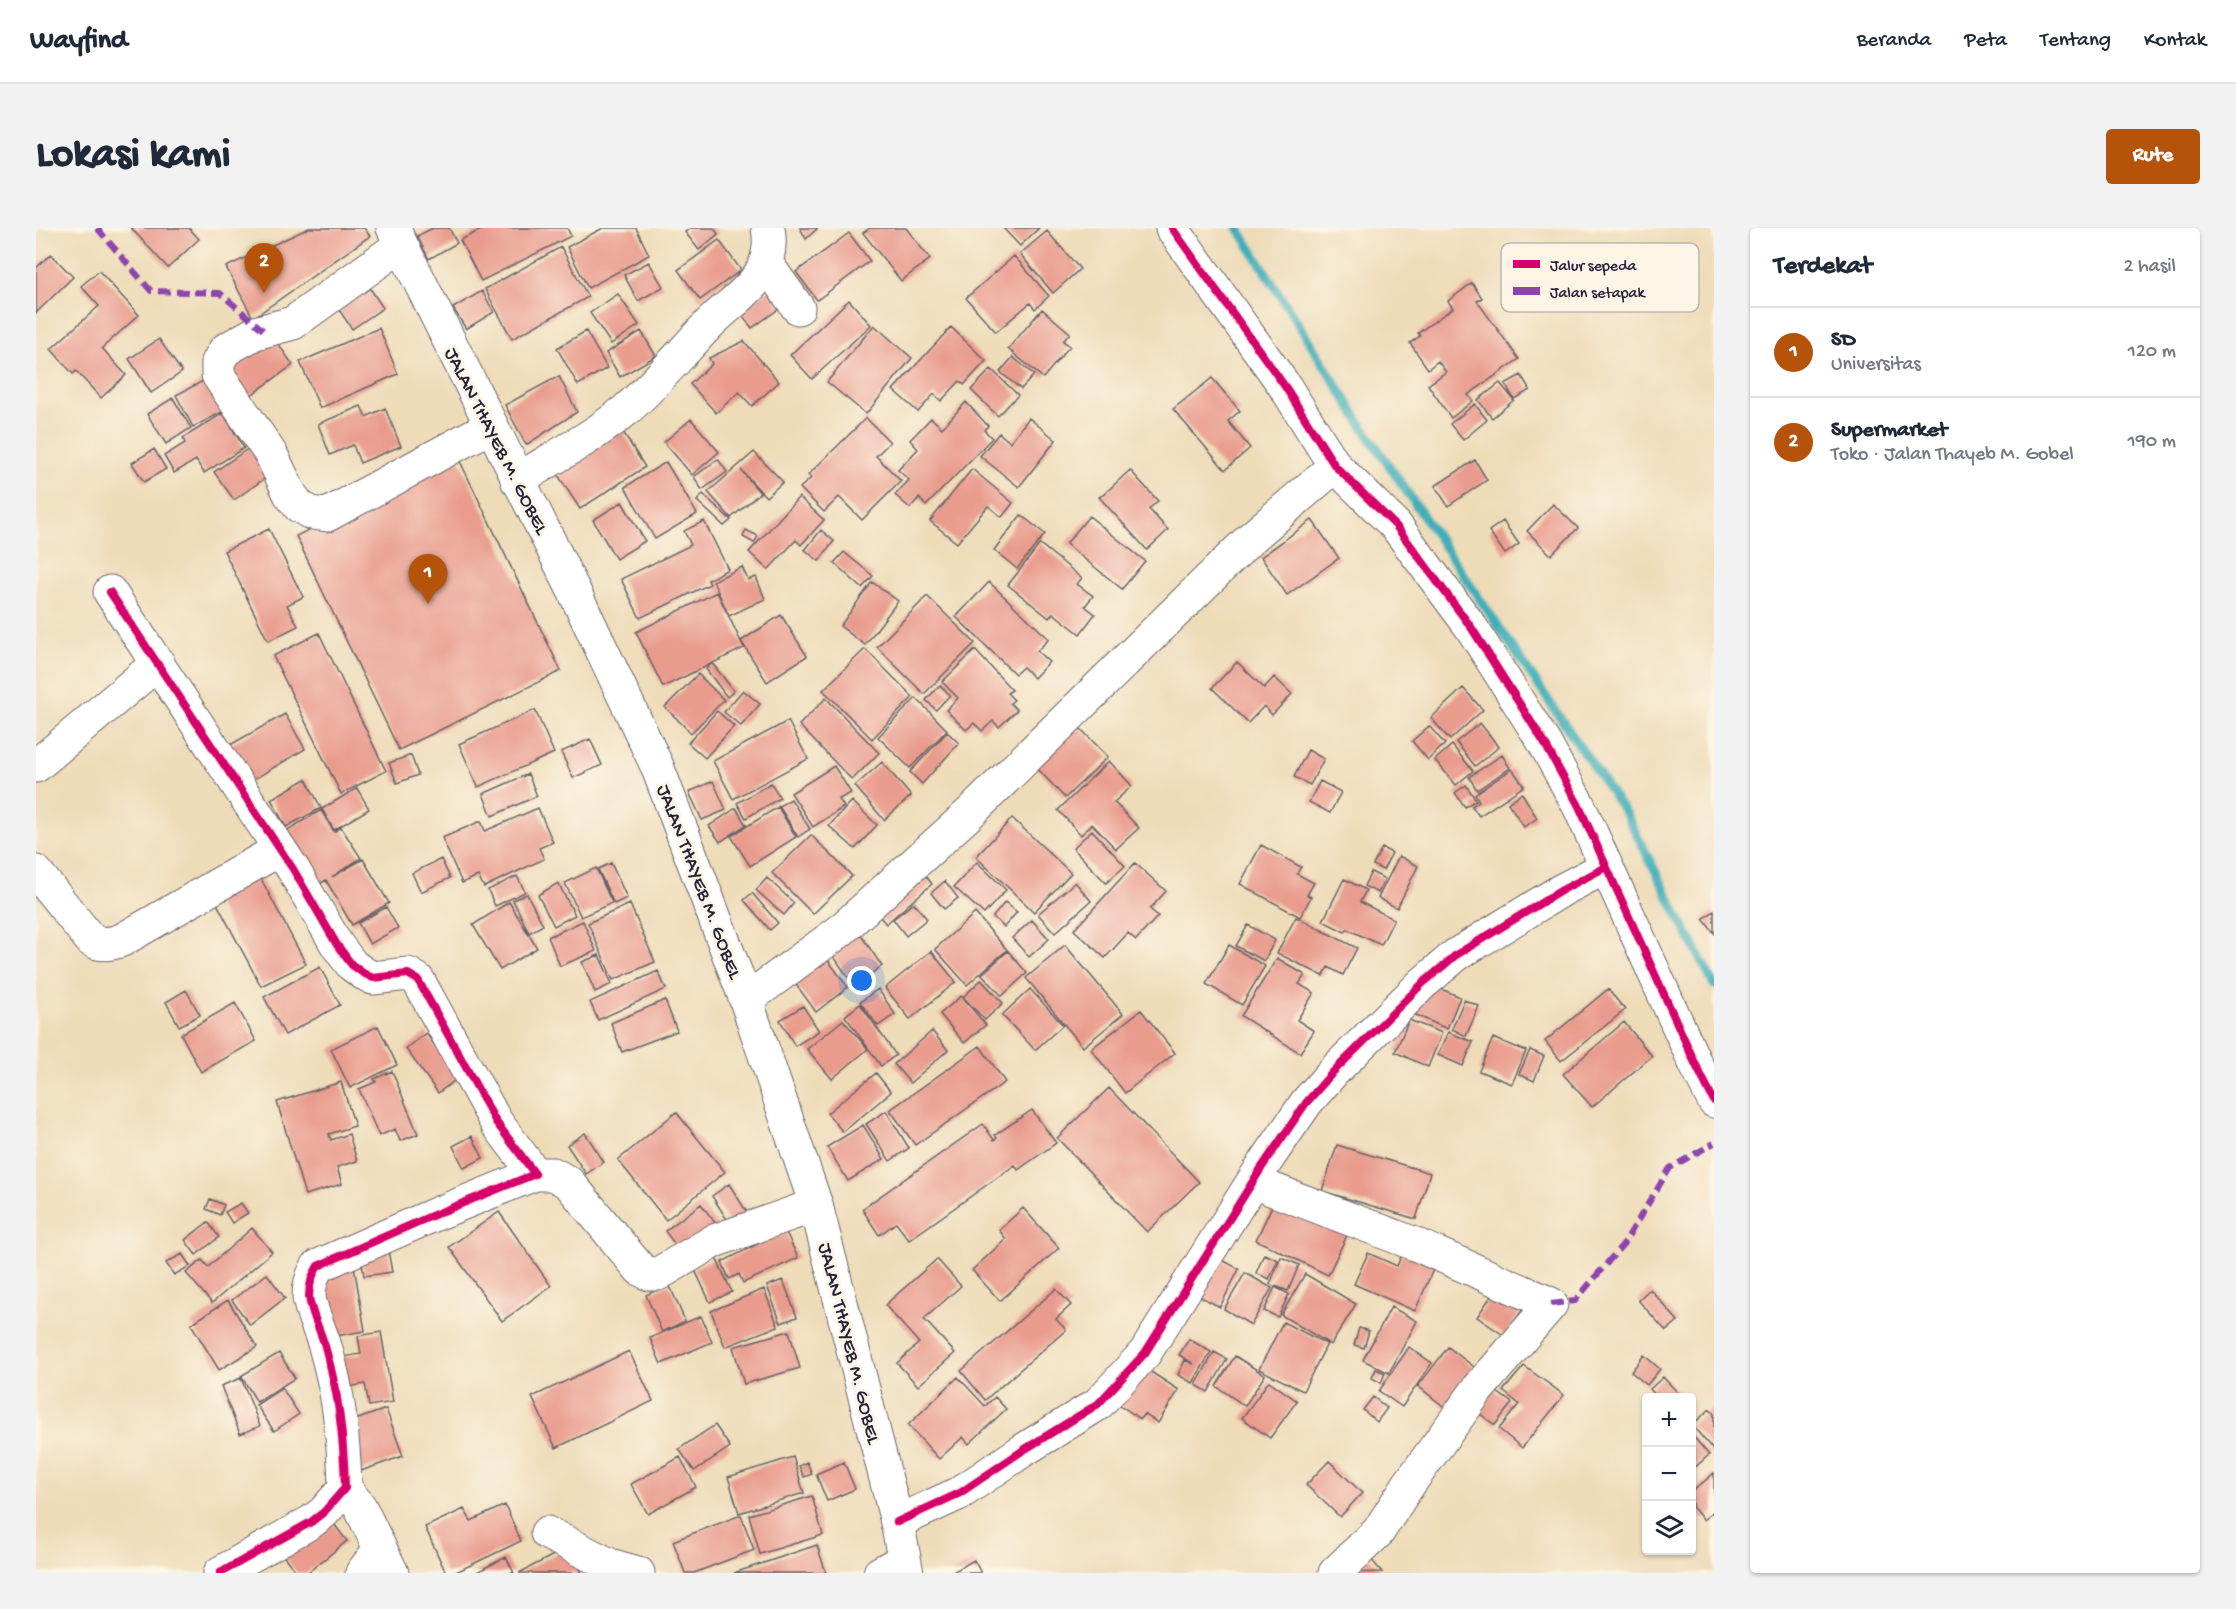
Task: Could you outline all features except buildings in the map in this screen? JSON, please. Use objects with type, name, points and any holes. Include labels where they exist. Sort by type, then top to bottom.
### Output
[{"type":"street","points":[[517,480],[625,410],[708,326],[748,291],[759,278],[766,263],[768,228]]},
{"type":"street","points":[[1172,228],[1286,388],[1335,466],[1396,526],[1471,627],[1545,744],[1579,806],[1690,1053],[1714,1101]]},
{"type":"street","points":[[397,236],[293,323],[255,333],[225,350],[218,362],[218,375],[272,456],[290,494],[299,506],[311,513],[327,515],[491,426]]},
{"type":"street","name":"JALAN THAYEB M. GOBEL","points":[[397,236],[574,591],[657,766],[746,1000],[816,1205],[897,1522],[897,1569]]},
{"type":"street","points":[[766,263],[798,308]]},
{"type":"street","points":[[746,1000],[840,931],[969,814],[1250,539],[1335,466]]},
{"type":"street","points":[[110,592],[280,849],[337,945],[352,964],[373,978],[408,974],[418,980],[496,1122],[535,1174]]},
{"type":"street","points":[[36,766],[158,663]]},
{"type":"street","points":[[36,872],[91,940],[97,944],[104,944],[122,940],[280,849]]},
{"type":"street","points":[[897,1522],[960,1493],[1022,1451],[1074,1420],[1105,1397],[1145,1353],[1253,1182],[1306,1103],[1332,1072],[1422,984],[1456,955],[1562,890],[1606,867]]},
{"type":"street","points":[[378,1565],[360,1507],[345,1488],[338,1412],[329,1362],[309,1299],[310,1285],[320,1263],[535,1174],[553,1174],[568,1183],[640,1269],[649,1274],[658,1274],[714,1241],[816,1205]]},
{"type":"street","points":[[1253,1182],[1415,1244],[1551,1304],[1478,1389],[1409,1484],[1378,1532],[1335,1573]]},
{"type":"street","points":[[220,1573],[311,1522],[324,1512],[345,1488]]},
{"type":"street","points":[[547,1533],[610,1565],[638,1573]]},
{"type":"waterway","points":[[1238,228],[1363,427],[1627,816],[1714,985]]},
{"type":"marked path","points":[[97,228],[151,291],[220,293],[263,330]]},
{"type":"marked path","points":[[1551,1304],[1575,1301],[1624,1243],[1670,1168],[1714,1143]]},
{"type":"cycle path","points":[[1172,228],[1286,388],[1335,466],[1396,526],[1471,627],[1545,744],[1579,806],[1714,1101]]},
{"type":"cycle path","points":[[110,592],[293,869],[337,945],[352,965],[373,978],[408,974],[418,980],[496,1122],[535,1174],[436,1214],[318,1266],[311,1281],[309,1297],[331,1367],[342,1436],[345,1488],[324,1512],[311,1522],[220,1573]]},
{"type":"cycle path","points":[[897,1522],[960,1493],[1098,1404],[1145,1353],[1262,1167],[1306,1103],[1333,1072],[1422,984],[1456,955],[1562,890],[1606,867]]},
{"type":"place","name":"Supermarket","points":[[264,293]]},
{"type":"place","name":"SD","points":[[428,604]]}]
